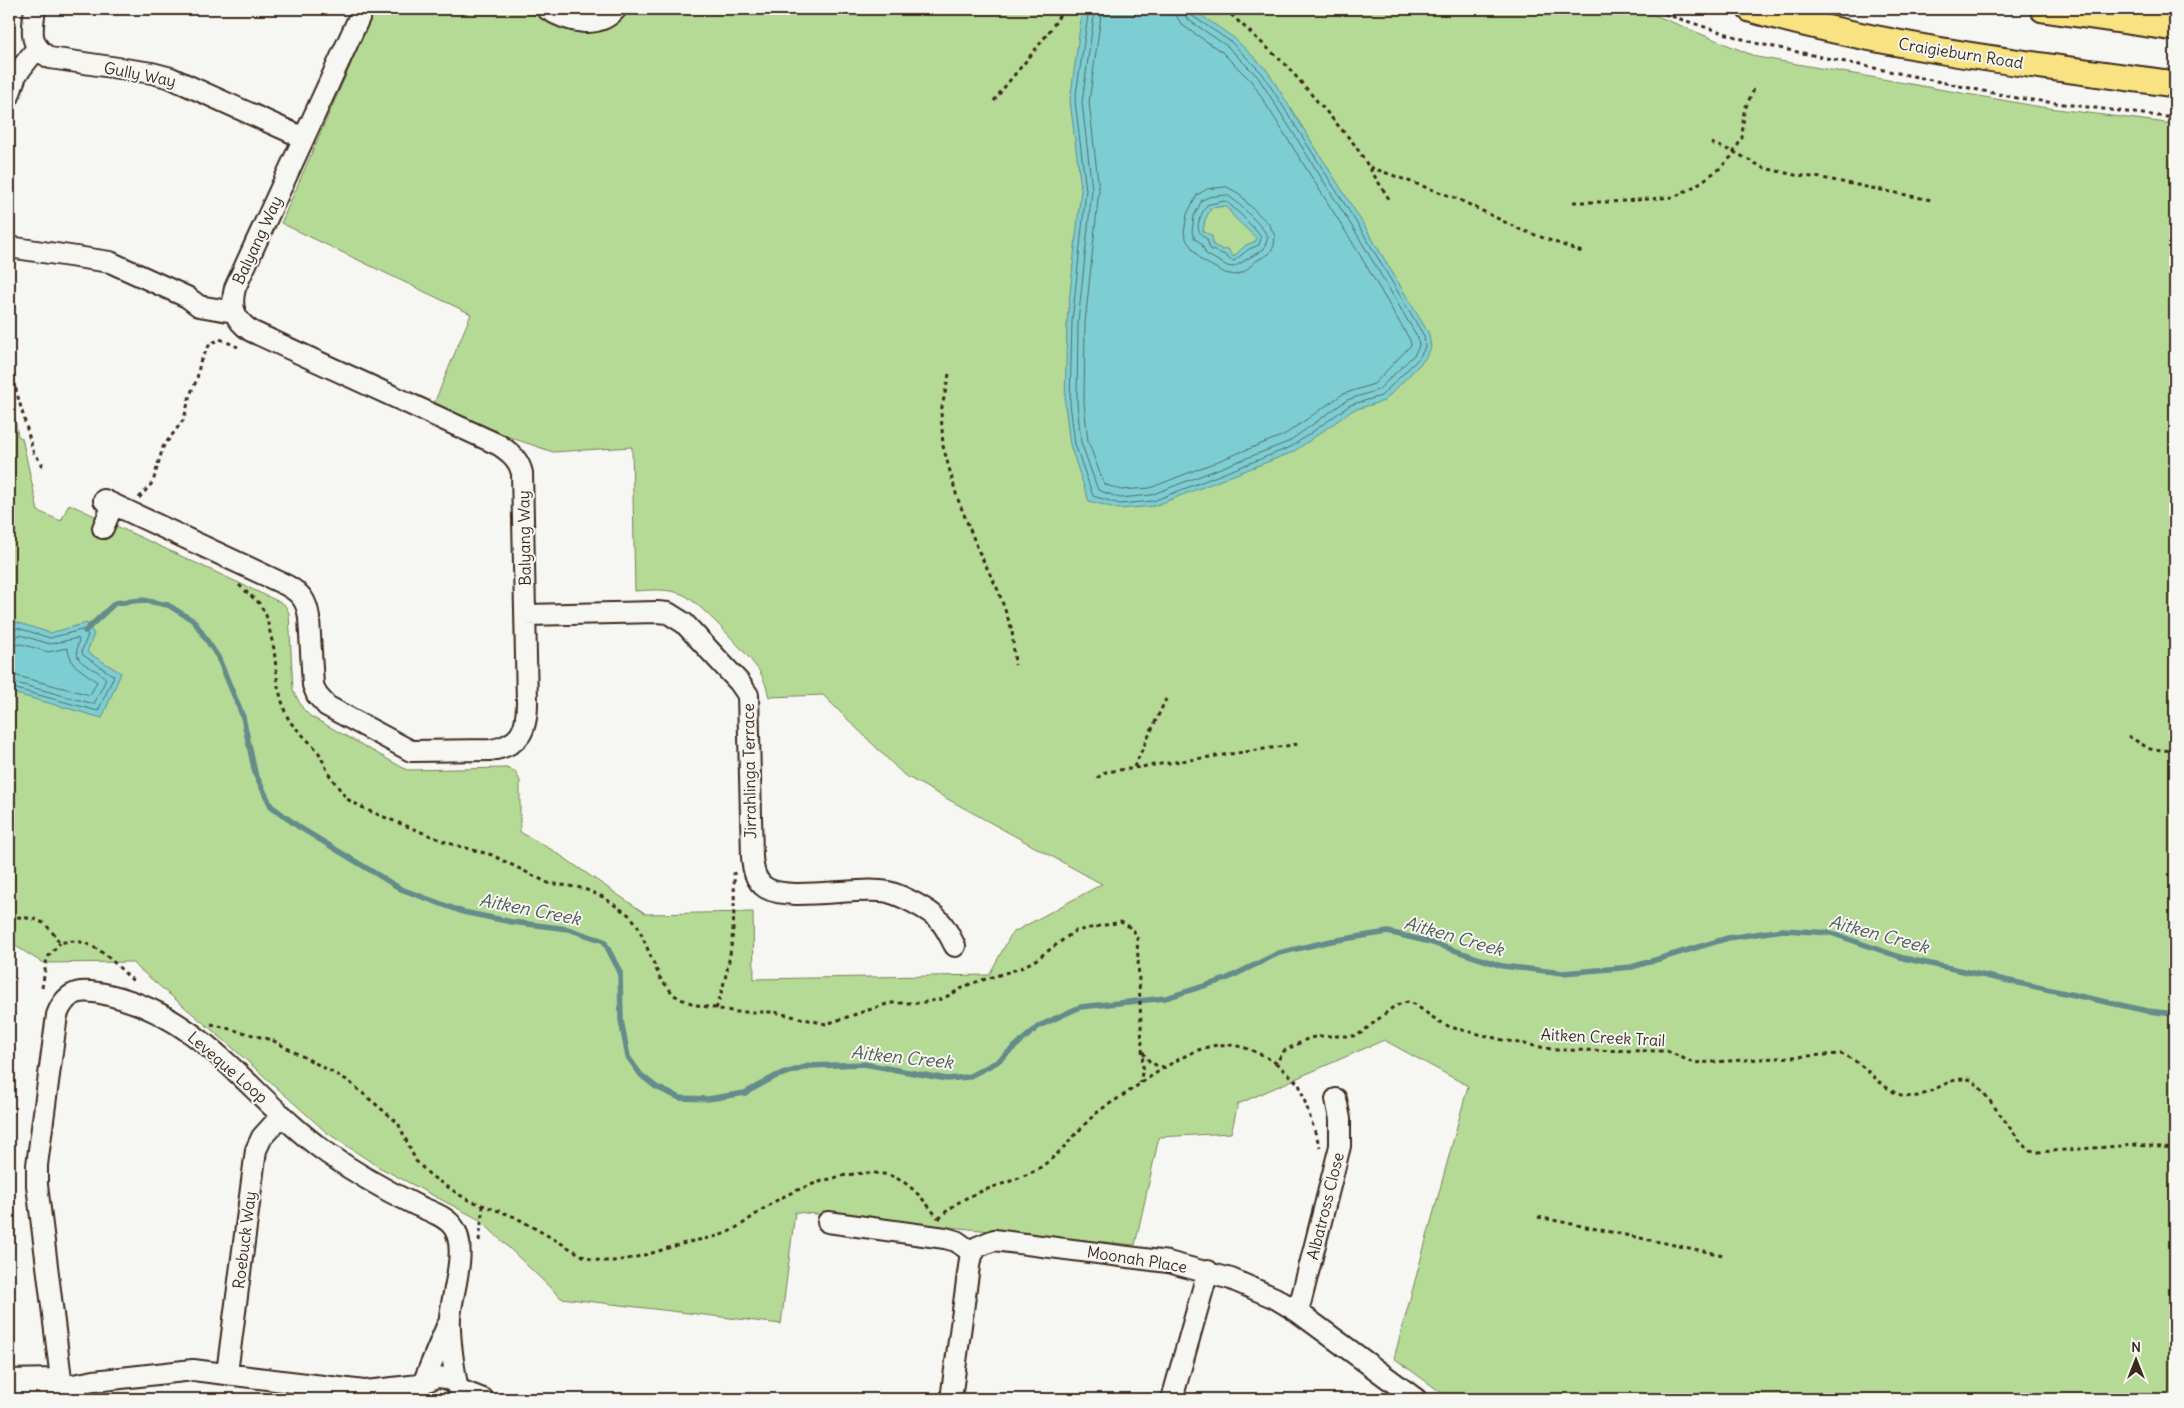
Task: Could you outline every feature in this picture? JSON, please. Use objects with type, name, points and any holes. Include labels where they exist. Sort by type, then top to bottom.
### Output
[{"type":"main road","name":"Craigieburn Road","points":[[1750,9],[1865,37],[1960,55],[2175,84]]},
{"type":"main road","points":[[2043,9],[2175,28]]},
{"type":"street","points":[[9,96],[16,75],[37,48],[33,37],[35,9]]},
{"type":"street","name":"Balyang Way","points":[[103,528],[109,502],[299,592],[304,599],[308,612],[311,674],[317,694],[327,706],[411,751],[492,750],[504,748],[520,736],[525,728],[528,714],[522,473],[517,460],[510,452],[492,442],[251,331],[242,324],[233,303],[304,138],[363,9]]},
{"type":"street","points":[[547,9],[572,20],[596,22],[606,18],[616,9]]},
{"type":"street","points":[[572,9],[590,12],[599,9]]},
{"type":"street","name":"Gully Way","points":[[37,48],[50,58],[60,61],[152,73],[172,78],[304,138]]},
{"type":"street","points":[[9,247],[110,262],[187,298],[199,306],[233,303]]},
{"type":"street","name":"Jirrahlinga Terrace","points":[[526,615],[657,612],[676,617],[740,682],[748,695],[751,842],[753,869],[760,883],[766,888],[783,893],[876,891],[894,894],[939,919],[955,946]]},
{"type":"street","name":"Leveque Loop","points":[[62,1383],[36,1185],[37,1165],[56,1015],[64,1000],[78,992],[95,992],[116,997],[154,1011],[191,1033],[210,1047],[313,1143],[382,1187],[450,1222],[458,1235],[460,1249],[450,1317],[452,1360],[460,1391]]},
{"type":"street","name":"Albatross Close","points":[[1298,1312],[1340,1146],[1340,1119],[1336,1099]]},
{"type":"street","name":"Roebuck Way","points":[[227,1373],[256,1150],[262,1137],[282,1115]]},
{"type":"street","points":[[828,1222],[934,1235],[956,1242],[973,1253],[967,1275],[952,1399]]},
{"type":"street","name":"Moonah Place","points":[[973,1253],[984,1243],[994,1240],[1005,1240],[1144,1258],[1208,1272],[1253,1288],[1298,1312],[1416,1399]]},
{"type":"street","points":[[1172,1399],[1208,1272]]},
{"type":"street","name":"Leveque Loop","points":[[419,1388],[450,1317]]},
{"type":"street","points":[[9,1380],[62,1383],[178,1371],[227,1373],[364,1391],[419,1388],[441,1377],[460,1391],[483,1399]]},
{"type":"street","points":[[9,1397],[62,1383]]},
{"type":"street","points":[[364,1391],[385,1399]]},
{"type":"path","points":[[994,101],[1038,47],[1063,9]]},
{"type":"path","points":[[1225,9],[1287,66],[1355,145],[1390,199]]},
{"type":"path","points":[[1649,9],[1754,43],[2017,98],[2175,118]]},
{"type":"path","points":[[1672,16],[1674,9]]},
{"type":"path","points":[[1573,202],[1611,202],[1674,197],[1695,186],[1718,170],[1734,152],[1742,138],[1744,111],[1754,89]]},
{"type":"path","points":[[1711,143],[1734,152],[1764,168],[1931,200]]},
{"type":"path","points":[[1369,167],[1458,199],[1519,229],[1582,252]]},
{"type":"path","points":[[132,513],[140,497],[153,482],[163,447],[184,418],[190,395],[198,379],[200,362],[210,344],[220,339],[243,350],[251,331]]},
{"type":"path","points":[[9,365],[34,454],[42,463],[41,468]]},
{"type":"path","points":[[949,374],[941,412],[943,446],[957,497],[979,552],[998,590],[1012,630],[1015,665]]},
{"type":"path","points":[[232,581],[259,602],[266,614],[274,649],[278,687],[285,712],[290,722],[318,751],[330,776],[347,799],[368,810],[448,843],[492,856],[548,883],[582,888],[603,897],[629,915],[637,924],[654,967],[670,991],[683,1000],[716,1009],[737,1012],[774,1012],[826,1024],[890,1003],[932,1002],[985,978],[1021,968],[1037,960],[1075,931],[1122,922],[1133,929],[1137,938],[1143,1068],[1140,1083]]},
{"type":"path","points":[[1134,768],[1166,699]]},
{"type":"path","points":[[2128,736],[2150,749],[2175,751]]},
{"type":"path","points":[[1097,778],[1106,772],[1299,744]]},
{"type":"path","points":[[716,1009],[725,982],[731,952],[734,926],[734,866]]},
{"type":"path","points":[[9,916],[35,918],[42,921],[50,928],[60,943]]},
{"type":"path","points":[[42,988],[47,958],[60,943],[76,940],[92,945],[142,988]]},
{"type":"path","name":"Aitken Creek Trail","points":[[1276,1063],[1284,1051],[1309,1038],[1353,1036],[1361,1033],[1392,1008],[1408,1002],[1450,1027],[1556,1050],[1667,1051],[1694,1064],[1841,1054],[1857,1063],[1896,1093],[1904,1096],[1922,1096],[1958,1080],[1972,1080],[1981,1089],[2023,1145],[2030,1150],[2038,1152],[2135,1145],[2175,1148]]},
{"type":"path","points":[[207,1022],[272,1040],[347,1080],[398,1123],[420,1167],[453,1191],[483,1206],[515,1217],[585,1257],[605,1262],[641,1256],[724,1234],[750,1220],[772,1203],[804,1186],[828,1179],[870,1173],[894,1177],[907,1184],[921,1197],[939,1219],[957,1201],[1036,1170],[1062,1150],[1104,1106],[1164,1067],[1204,1048],[1221,1044],[1252,1051],[1276,1063],[1299,1084],[1320,1150]]},
{"type":"path","points":[[1142,1049],[1148,1060],[1164,1067]]},
{"type":"path","points":[[478,1242],[483,1206]]},
{"type":"path","points":[[1538,1217],[1723,1255]]},
{"type":"green space","points":[[375,9],[520,9],[556,23],[623,9],[1640,9],[1757,57],[2041,107],[2175,124],[2175,1399],[1450,1399],[1394,1358],[1468,1086],[1384,1040],[1238,1104],[1231,1133],[1159,1137],[1135,1245],[795,1212],[781,1324],[561,1298],[480,1220],[377,1166],[326,1132],[225,1041],[131,962],[43,963],[9,942],[9,387],[18,436],[22,438],[38,511],[61,521],[69,504],[284,604],[289,613],[293,690],[303,709],[310,716],[407,770],[506,768],[515,771],[520,781],[520,832],[554,851],[646,914],[753,912],[754,979],[989,975],[1012,933],[1102,884],[904,775],[823,695],[769,697],[760,672],[746,654],[712,618],[684,595],[666,590],[635,591],[632,447],[553,452],[503,435],[433,406],[471,314],[281,223]]},
{"type":"water","points":[[1086,9],[1192,9],[1234,38],[1266,69],[1367,230],[1429,334],[1431,348],[1424,360],[1384,401],[1353,410],[1293,452],[1154,506],[1119,509],[1089,501],[1070,445],[1065,404],[1067,322],[1081,189],[1070,101],[1082,12]],"holes":[[[1226,206],[1234,217],[1256,238],[1256,241],[1246,245],[1233,257],[1228,249],[1223,250],[1213,245],[1212,236],[1203,231],[1205,220],[1211,208]]]},
{"type":"water","points":[[13,621],[50,633],[87,623],[94,634],[87,652],[121,673],[102,718],[9,692],[9,634]]},
{"type":"waterway","name":"Aitken Creek","points":[[85,631],[115,603],[142,600],[168,605],[194,621],[218,657],[243,717],[255,773],[271,806],[299,827],[401,889],[463,912],[512,922],[568,929],[604,941],[620,972],[621,1020],[628,1057],[641,1075],[656,1087],[680,1098],[708,1099],[745,1093],[776,1076],[809,1066],[864,1064],[947,1079],[968,1077],[997,1062],[1039,1026],[1080,1007],[1166,998],[1226,979],[1279,953],[1331,941],[1388,932],[1426,941],[1502,966],[1563,973],[1632,967],[1728,938],[1783,930],[1831,933],[1903,958],[2148,1011],[2175,1014]]}]
